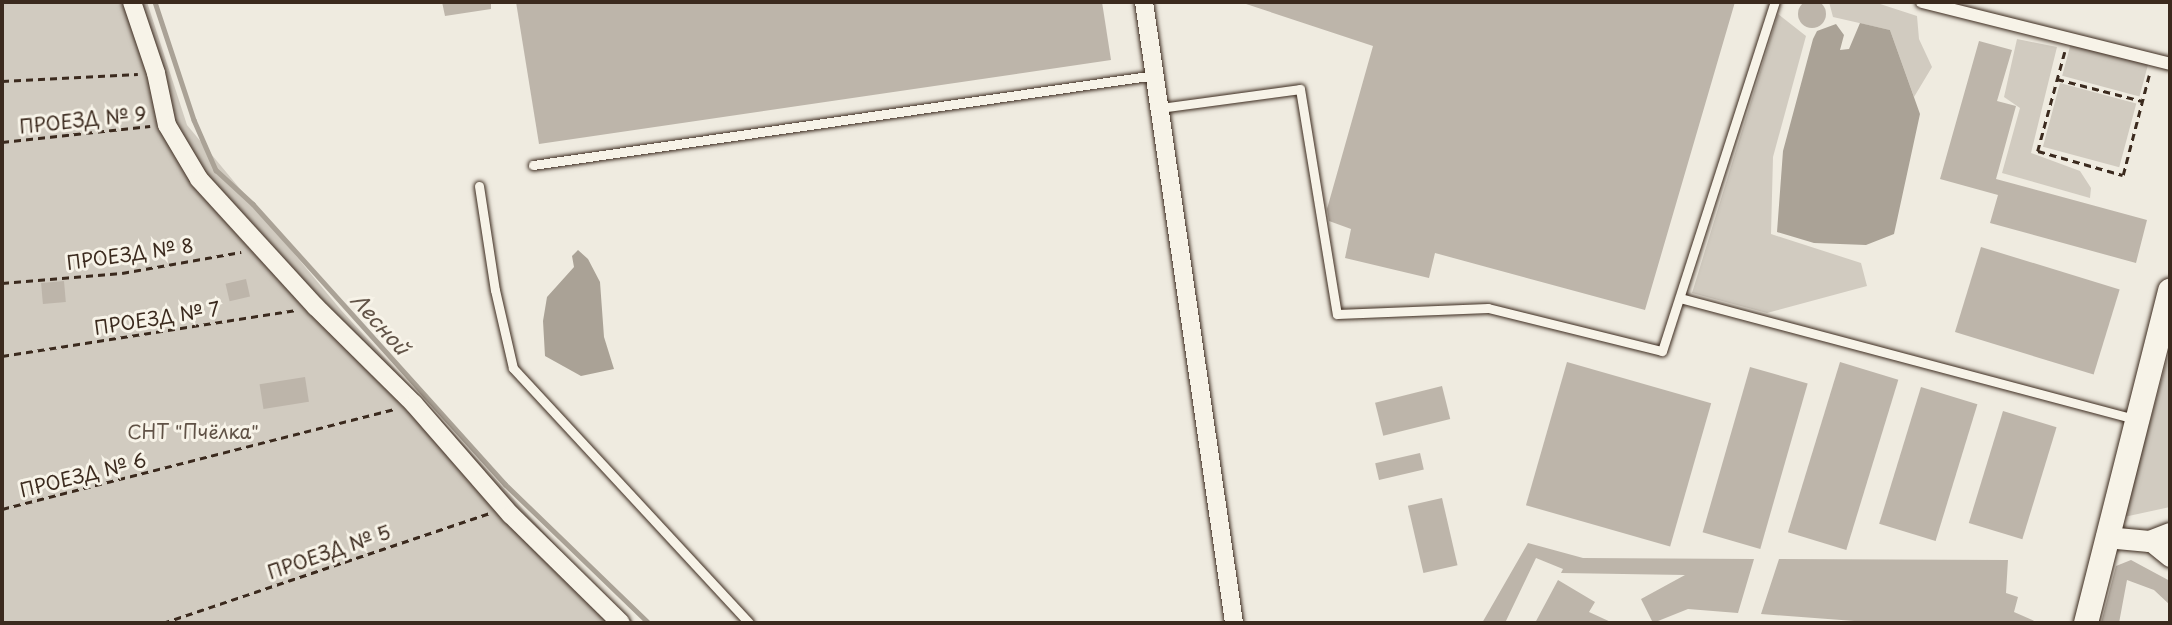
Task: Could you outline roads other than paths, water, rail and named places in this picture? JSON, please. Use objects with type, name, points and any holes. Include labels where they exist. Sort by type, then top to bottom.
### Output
[{"type":"main road","points":[[2086,623],[2170,290]]},
{"type":"street","points":[[132,2],[156,73],[167,125],[199,179],[316,307],[414,404],[505,508],[621,623]]},
{"type":"street","points":[[1144,2],[1234,623]]},
{"type":"street","points":[[1922,2],[2170,64]]},
{"type":"street","points":[[2106,537],[2149,541],[2170,533]]},
{"type":"street","points":[[2149,541],[2170,558]]},
{"type":"lane","points":[[1160,108],[1300,89],[1337,314],[1488,307],[1662,351],[1775,2]]},
{"type":"lane","points":[[533,165],[1155,75]]},
{"type":"lane","points":[[479,186],[495,290],[513,368],[749,623]]},
{"type":"lane","points":[[1680,298],[2136,419]]},
{"type":"waterway","name":"Лесной","points":[[155,2],[194,120],[216,170],[253,204],[505,484],[649,623]]},
{"type":"park label","name":"СНТ \"Пчёлка\"","points":[[193,432]]}]
